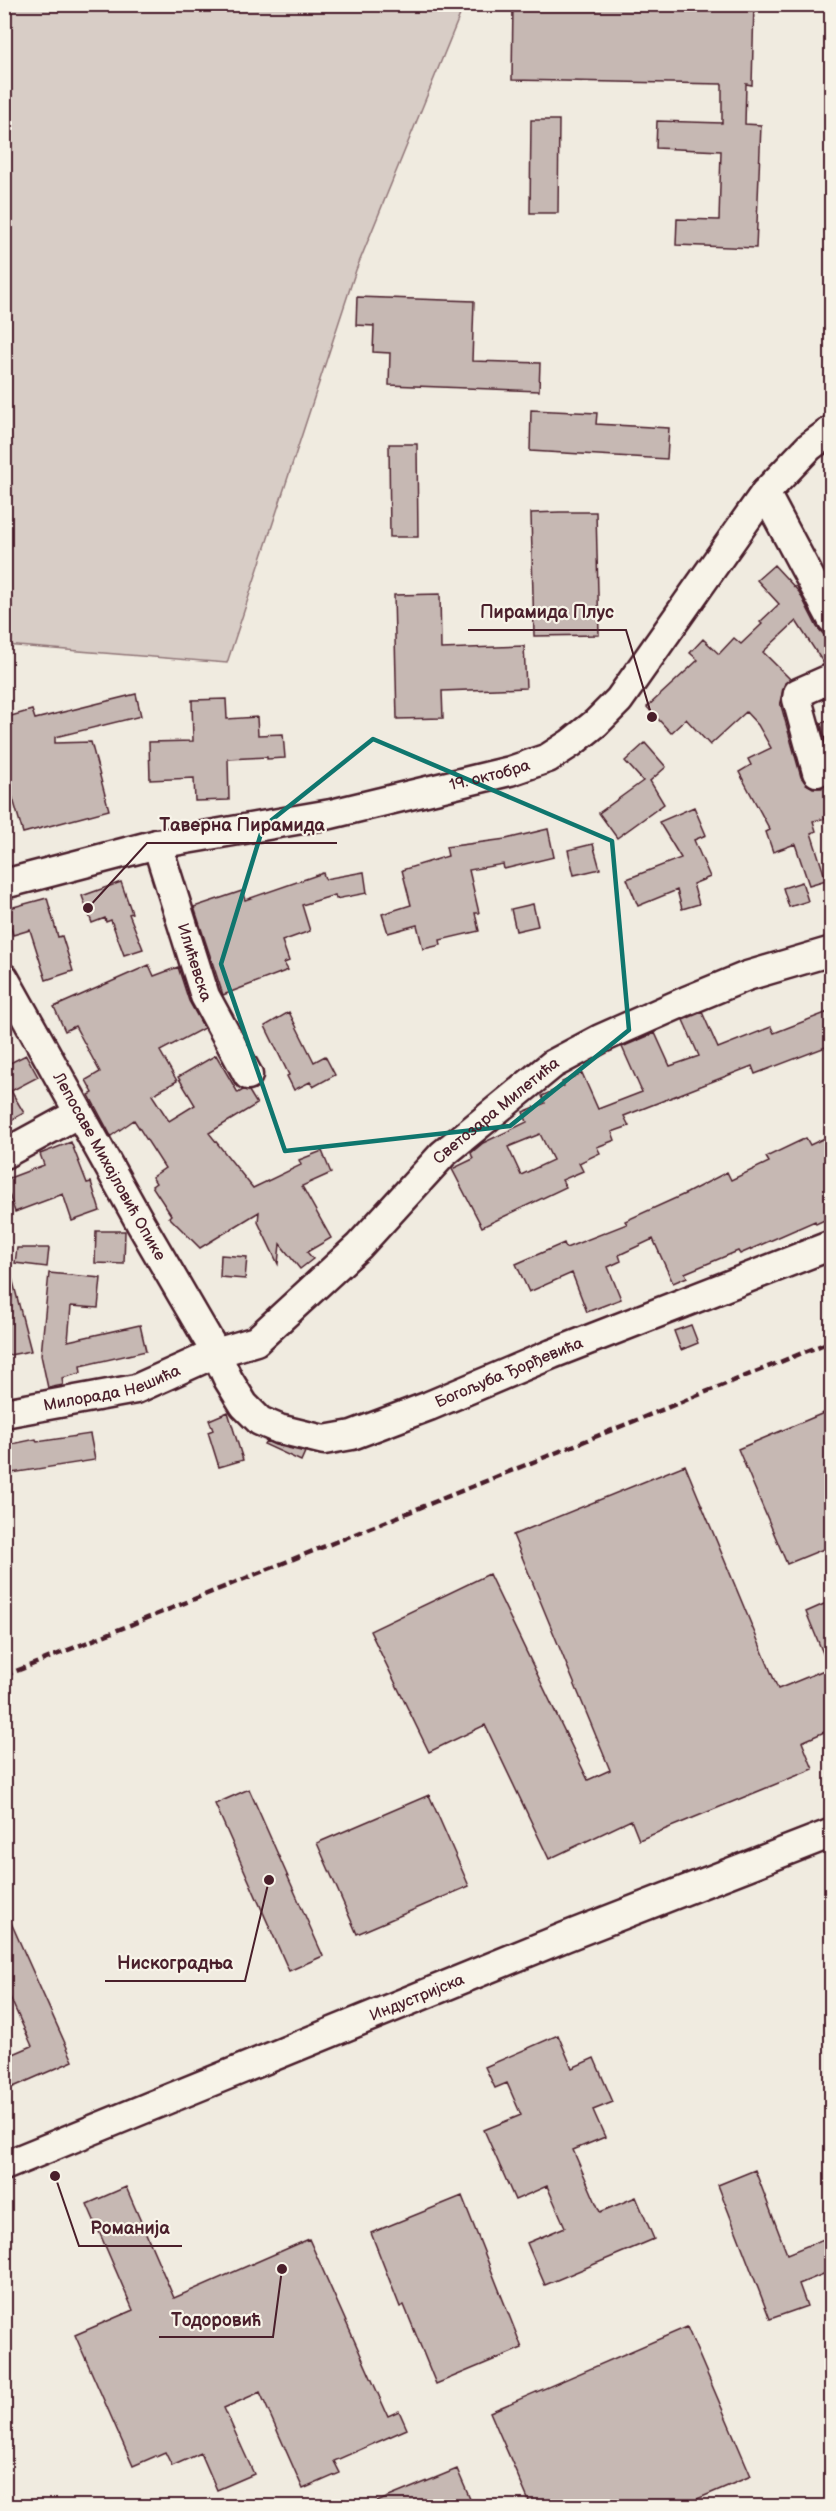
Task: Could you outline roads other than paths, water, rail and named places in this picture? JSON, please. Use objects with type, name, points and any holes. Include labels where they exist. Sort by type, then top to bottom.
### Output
[{"type":"street","name":"19. октобра","points":[[4,884],[157,844],[331,814],[510,771],[548,758],[596,723],[619,700],[765,493],[809,447],[831,430]]},
{"type":"street","points":[[765,493],[831,619]]},
{"type":"street","points":[[817,772],[797,699],[798,693],[831,678]]},
{"type":"street","name":"Илићевска","points":[[157,844],[205,996],[248,1075]]},
{"type":"street","name":"Светозара Милетића","points":[[216,1353],[256,1341],[359,1246],[443,1154],[553,1064],[600,1038],[747,976],[831,951]]},
{"type":"street","name":"Лепосаве Михајловић Опике","points":[[4,978],[216,1353]]},
{"type":"street","points":[[4,1154],[79,1113]]},
{"type":"street","name":"Богољуба Ђорђевића","points":[[216,1353],[244,1405],[260,1421],[300,1436],[324,1440],[352,1435],[429,1406],[552,1354],[831,1245]]},
{"type":"street","name":"Милорада Нешића","points":[[4,1413],[136,1389],[216,1353]]},
{"type":"street","name":"Индустријска","points":[[4,2166],[565,1937],[831,1833]]},
{"type":"railway","points":[[4,1676],[832,1341]]},
{"type":"place","name":"Пирамида Плус","points":[[652,717]]},
{"type":"place","name":"Таверна Пирамида","points":[[88,908]]},
{"type":"place","name":"Нискоградња","points":[[269,1880]]},
{"type":"place","name":"Романија","points":[[55,2176]]},
{"type":"place","name":"Тодоровић","points":[[282,2269]]}]
